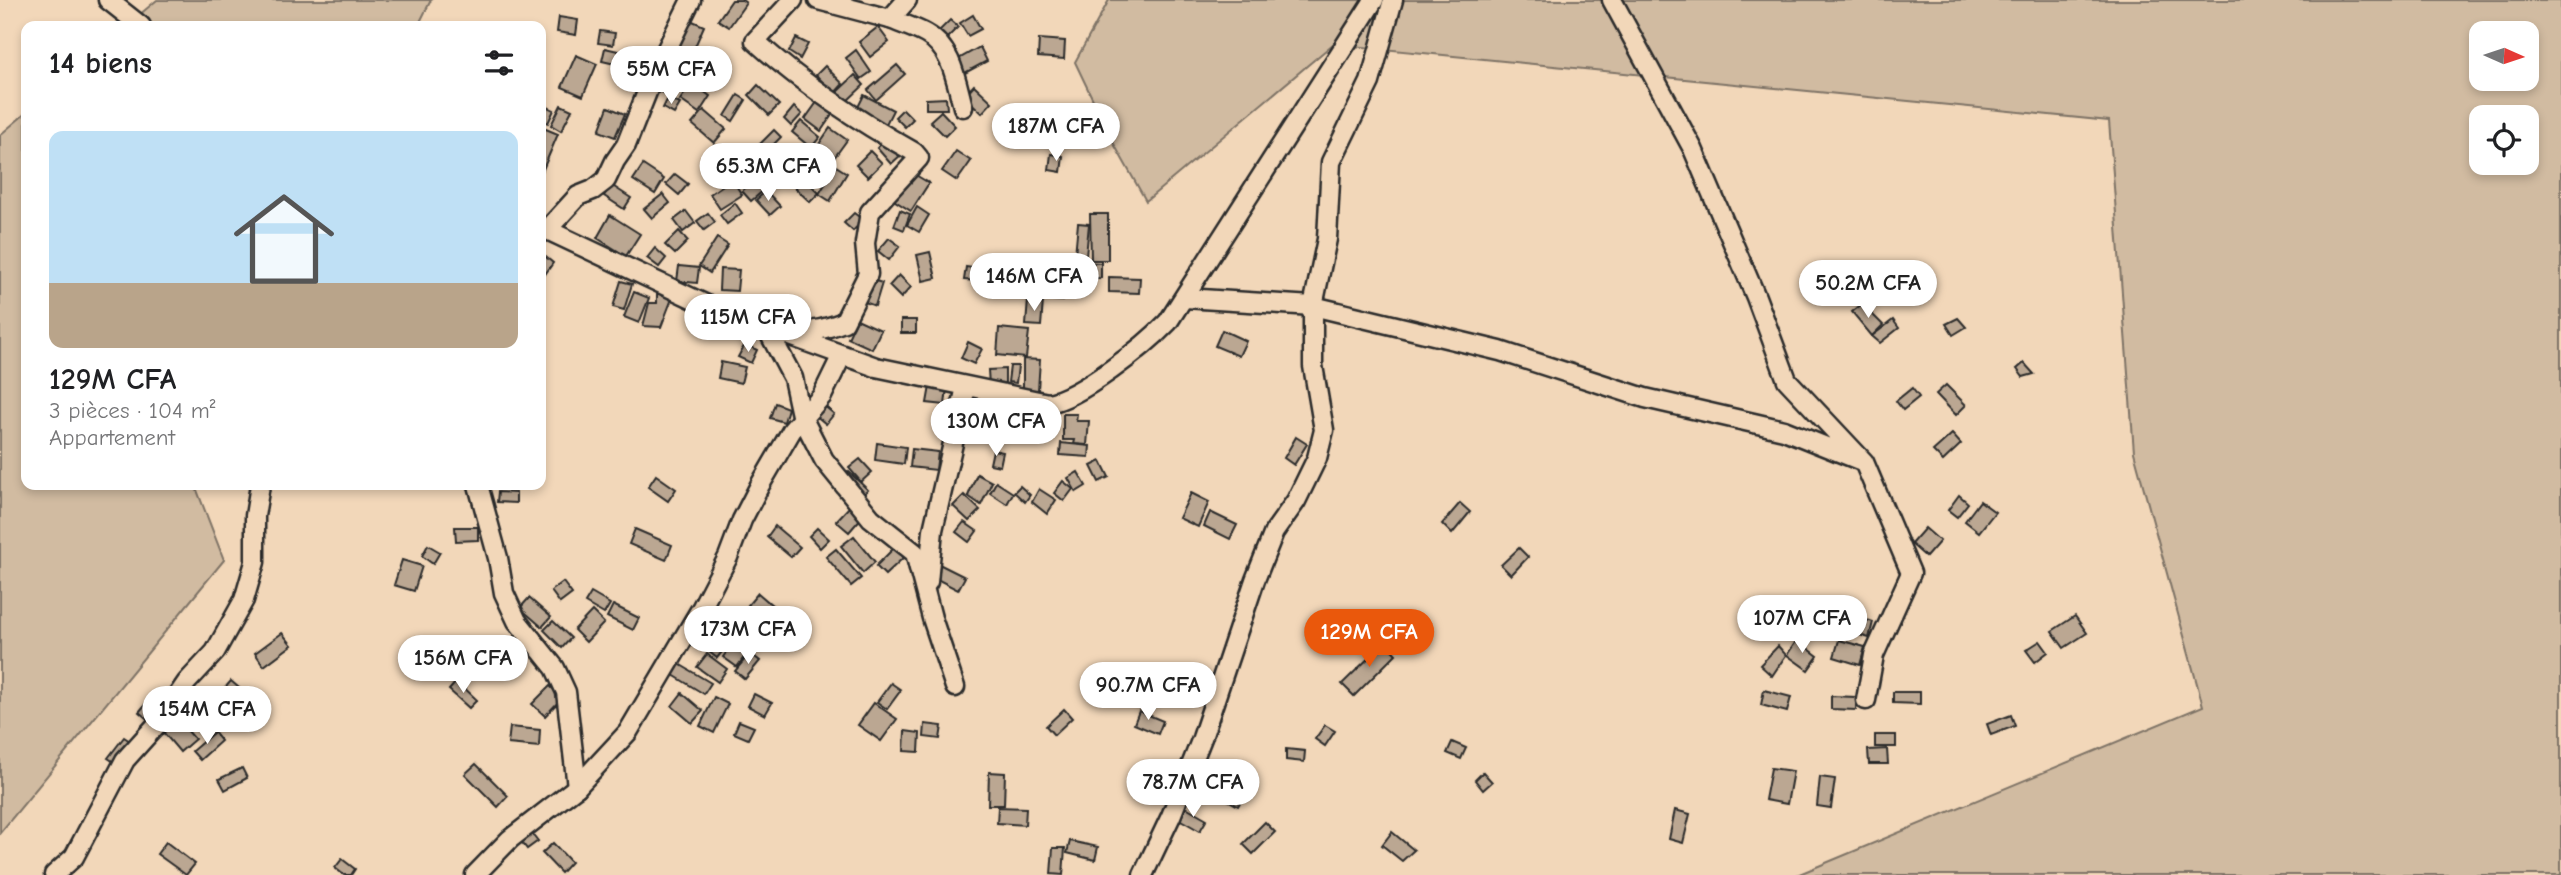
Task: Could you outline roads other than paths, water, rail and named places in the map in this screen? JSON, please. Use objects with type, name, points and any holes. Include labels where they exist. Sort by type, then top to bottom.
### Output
[{"type":"street","points":[[108,0],[135,21]]},
{"type":"street","points":[[546,226],[578,195],[593,190],[606,180],[615,160],[626,145],[653,77],[691,0]]},
{"type":"street","points":[[766,327],[794,332],[826,329],[844,322],[868,274],[865,243],[870,212],[919,158],[914,152],[869,127],[755,41],[793,0]]},
{"type":"street","points":[[818,0],[890,19],[928,35],[942,48],[951,64],[963,107]]},
{"type":"street","points":[[890,19],[907,0]]},
{"type":"street","points":[[546,229],[713,309],[876,368],[1048,402],[1058,401],[1104,373],[1156,334],[1185,298],[1374,0]]},
{"type":"street","points":[[1143,875],[1171,816],[1202,738],[1273,532],[1296,501],[1317,458],[1324,430],[1313,366],[1313,306],[1327,239],[1331,162],[1370,82],[1393,0]]},
{"type":"street","points":[[1612,0],[1693,149],[1756,297],[1787,380],[1864,462],[1911,573],[1874,655],[1866,700]]},
{"type":"street","points":[[1185,298],[1313,306],[1500,351],[1645,398],[1784,430],[1864,462]]},
{"type":"street","points":[[766,327],[793,378],[803,419],[824,460],[871,518],[915,553],[932,618],[955,687]]},
{"type":"street","points":[[475,875],[510,839],[577,787],[628,732],[702,607],[760,485],[792,430],[822,396],[842,355]]},
{"type":"street","points":[[932,618],[927,575],[933,530],[966,387]]},
{"type":"street","points":[[54,875],[74,857],[125,760],[161,720],[187,682],[215,652],[244,600],[255,562],[255,516],[259,490]]},
{"type":"street","points":[[479,490],[498,558],[504,593],[517,621],[555,668],[566,692],[577,787]]}]
